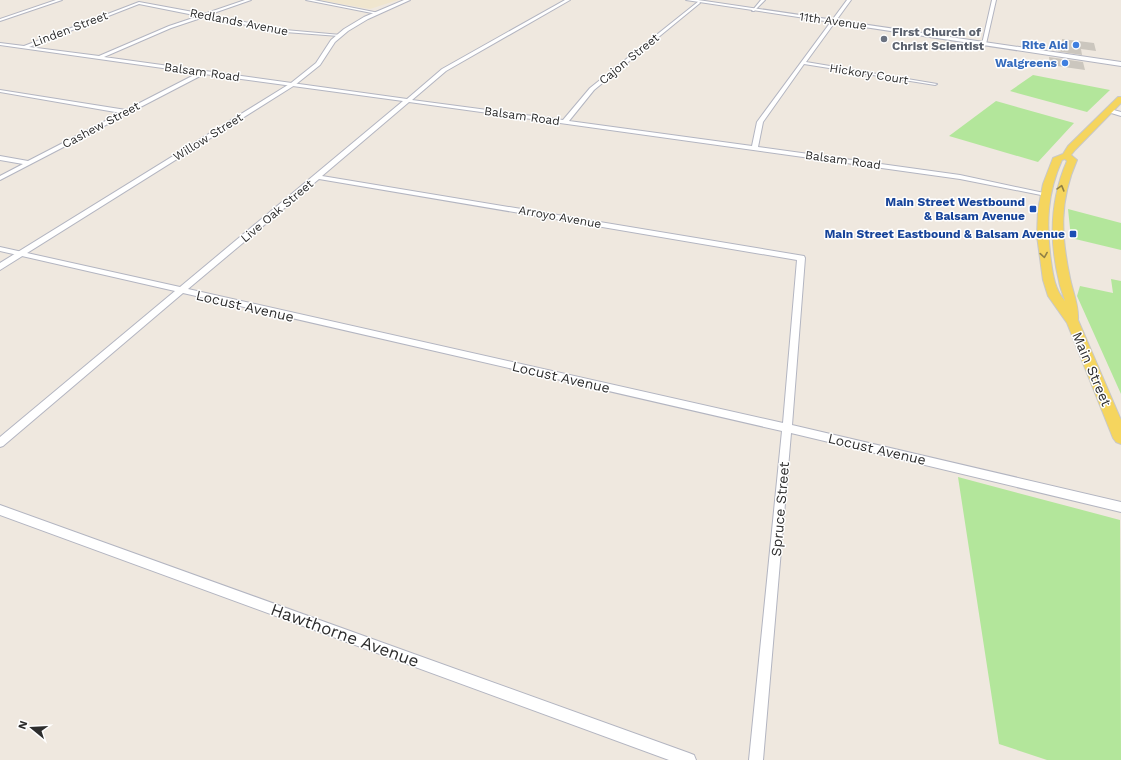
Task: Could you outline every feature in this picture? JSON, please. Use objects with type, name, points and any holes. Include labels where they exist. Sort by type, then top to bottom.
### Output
[{"type":"main road","name":"11th Avenue","points":[[688,0],[1121,64]]},
{"type":"main road","name":"Main Street","points":[[1121,99],[1071,148],[1066,156],[1058,158],[1051,170],[1044,195],[1041,217],[1042,240],[1048,276],[1054,295],[1073,322],[1121,438]]},
{"type":"main road","name":"Main Street","points":[[1066,156],[1072,160],[1059,192],[1056,215],[1057,237],[1064,279],[1070,298],[1073,322]]},
{"type":"main road","points":[[1044,195],[1050,201],[1051,225],[1057,237]]},
{"type":"street","points":[[0,20],[60,0]]},
{"type":"street","points":[[101,57],[170,27],[249,0]]},
{"type":"street","points":[[308,0],[378,13]]},
{"type":"street","name":"Willow Street","points":[[0,267],[293,84],[318,64],[339,35],[353,25],[408,0]]},
{"type":"street","name":"Live Oak Street","points":[[0,443],[409,101],[444,70],[568,0]]},
{"type":"street","points":[[753,10],[763,0]]},
{"type":"street","points":[[755,147],[760,122],[848,0]]},
{"type":"street","points":[[984,44],[994,0]]},
{"type":"street","name":"Cajon Street","points":[[565,122],[592,89],[699,2]]},
{"type":"street","name":"Redlands Avenue","points":[[139,3],[285,31],[339,35]]},
{"type":"street","name":"Linden Street","points":[[24,47],[139,3]]},
{"type":"street","name":"Balsam Road","points":[[0,44],[755,147],[960,177],[1044,195]]},
{"type":"street","name":"Hickory Court","points":[[804,63],[935,84]]},
{"type":"street","name":"Cashew Street","points":[[0,178],[203,72]]},
{"type":"street","points":[[0,91],[126,112]]},
{"type":"street","points":[[1110,111],[1121,114]]},
{"type":"street","points":[[0,158],[29,163]]},
{"type":"street","name":"Arroyo Avenue","points":[[319,176],[801,258]]},
{"type":"street","name":"Locust Avenue","points":[[0,249],[180,292],[787,428],[1121,507]]},
{"type":"street","name":"Spruce Street","points":[[756,760],[787,428],[801,258]]},
{"type":"street","name":"Hawthorne Avenue","points":[[0,510],[689,760]]},
{"type":"shaded area","points":[[319,0],[398,0],[370,9]]},
{"type":"green space","points":[[1033,75],[1110,90],[1087,112],[1010,91]]},
{"type":"green space","points":[[996,101],[1074,123],[1038,162],[949,136]]},
{"type":"green space","points":[[1068,209],[1121,223],[1121,250],[1071,238]]},
{"type":"green space","points":[[1111,279],[1121,281],[1121,394],[1077,296],[1080,286],[1113,293]]},
{"type":"green space","points":[[958,477],[1120,520],[1121,760],[1047,760],[999,744]]},
{"type":"building","name":"Rite Aid","points":[[1062,39],[1094,43],[1096,51],[1081,49],[1082,55],[1056,51],[1056,43],[1062,44]]},
{"type":"building","name":"Walgreens","points":[[1049,57],[1083,62],[1085,70],[1050,65]]},
{"type":"place","name":"First Church of Christ Scientist","points":[[884,39]]},
{"type":"place","name":"Rite Aid","points":[[1076,45]]},
{"type":"place","name":"Walgreens","points":[[1065,63]]},
{"type":"place","name":"Main Street Westbound & Balsam Avenue","points":[[1033,209]]},
{"type":"place","name":"Main Street Eastbound & Balsam Avenue","points":[[1073,234]]}]
